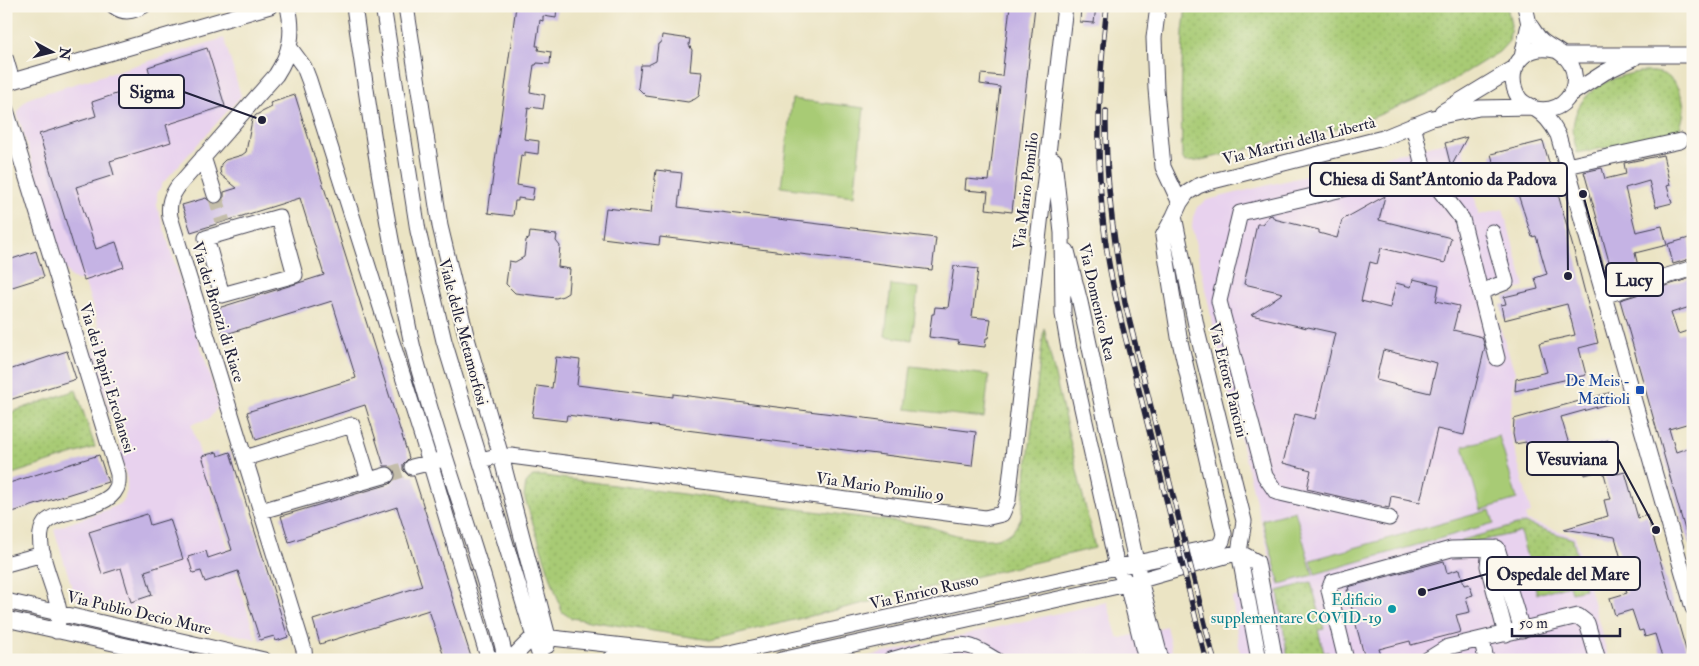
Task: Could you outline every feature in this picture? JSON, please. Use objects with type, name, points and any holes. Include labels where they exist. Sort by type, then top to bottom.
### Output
[{"type":"street","points":[[114,6],[125,12],[143,6]]},
{"type":"street","points":[[6,60],[9,82],[270,6]]},
{"type":"street","name":"Via dei Bronzi di Riace","points":[[288,6],[291,17],[290,48],[284,62],[276,75],[172,194],[170,217],[304,650],[305,660]]},
{"type":"street","points":[[354,6],[367,107],[390,238],[413,348],[508,660],[541,636]]},
{"type":"street","name":"Viale delle Metamorfosi","points":[[383,6],[418,230],[444,341],[481,460],[541,636],[541,660]]},
{"type":"street","name":"Viale delle Metamorfosi","points":[[406,6],[440,226],[466,335],[501,456],[546,660]]},
{"type":"street","name":"Via Mario Pomilio","points":[[1036,262],[1065,6]]},
{"type":"street","name":"Via Ettore Pancini","points":[[1158,6],[1154,38],[1155,80],[1163,167],[1177,209],[1198,335],[1244,522],[1235,553]]},
{"type":"street","points":[[1525,6],[1529,24],[1540,39],[1571,64],[1574,74],[1574,85],[1568,98],[1558,135]]},
{"type":"street","points":[[1529,24],[1513,79],[1516,91],[1522,102],[1533,108],[1552,124],[1558,135],[1603,296],[1690,585],[1693,608]]},
{"type":"street","points":[[290,48],[304,67],[309,80],[430,462],[488,657],[498,660]]},
{"type":"street","points":[[1519,62],[1537,49],[1559,53],[1637,56],[1693,55]]},
{"type":"street","points":[[1533,108],[1549,110],[1557,107],[1605,72],[1637,56]]},
{"type":"street","name":"Via Martiri della Libertà","points":[[1432,118],[1519,62]]},
{"type":"street","name":"Via Martiri della Libertà","points":[[1177,209],[1187,193],[1209,182],[1368,142],[1432,118],[1478,108],[1533,108]]},
{"type":"street","name":"Via dei Papiri Ercolanesi","points":[[6,110],[118,474],[116,491],[105,501],[59,515],[46,521],[42,532],[43,554],[60,613]]},
{"type":"street","name":"Via Mario Pomilio","points":[[1036,262],[1041,249],[1046,243],[1062,233],[1054,164],[1053,113]]},
{"type":"street","points":[[1413,125],[1424,170],[1462,219],[1497,358]]},
{"type":"street","points":[[1567,166],[1680,141]]},
{"type":"street","points":[[204,157],[215,195]]},
{"type":"street","points":[[1389,518],[1276,492],[1265,476],[1219,301],[1240,213],[1424,170]]},
{"type":"street","name":"Via Enrico Russo","points":[[541,636],[705,655],[721,655],[1218,546],[1224,534],[1179,337],[1162,236],[1177,209]]},
{"type":"street","points":[[280,218],[295,275],[223,295],[206,240],[224,227],[280,218]]},
{"type":"street","points":[[1480,292],[1506,282],[1492,232]]},
{"type":"street","name":"Via Domenico Rea","points":[[1062,233],[1080,302],[1137,563],[1134,582],[1146,660]]},
{"type":"street","name":"Via Domenico Rea","points":[[1062,233],[1063,314],[1117,567],[1134,582],[1161,660]]},
{"type":"street","name":"Via Mario Pomilio 9","points":[[501,456],[985,518],[994,517],[1002,514],[1008,500],[1036,262]]},
{"type":"street","points":[[1603,296],[1693,268]]},
{"type":"street","points":[[244,458],[352,425],[369,480]]},
{"type":"street","points":[[481,460],[501,456]]},
{"type":"street","points":[[412,468],[446,458]]},
{"type":"street","points":[[261,510],[387,475]]},
{"type":"street","points":[[1498,548],[1522,630]]},
{"type":"street","points":[[1498,548],[1489,558],[1488,566],[1506,634]]},
{"type":"street","points":[[1346,660],[1329,590],[1332,582],[1451,549],[1498,548]]},
{"type":"street","points":[[1235,553],[1248,660]]},
{"type":"street","points":[[1235,553],[1259,660]]},
{"type":"street","points":[[781,660],[1134,582],[1235,553],[1257,562],[1275,660]]},
{"type":"street","points":[[6,564],[43,554]]},
{"type":"street","name":"Via Publio Decio Mure","points":[[6,601],[256,659]]},
{"type":"street","points":[[56,631],[60,613]]},
{"type":"street","points":[[1427,660],[1448,647],[1578,616],[1587,623],[1598,660]]},
{"type":"street","points":[[6,620],[189,660]]},
{"type":"street","points":[[1482,640],[1486,660]]},
{"type":"street","points":[[890,660],[952,646],[965,645],[973,647],[996,660]]},
{"type":"street","points":[[610,660],[624,646]]},
{"type":"shaded area","points":[[224,38],[241,96],[162,184],[157,194],[157,206],[219,405],[209,419],[191,424],[256,639],[76,600],[54,529],[119,504],[124,499],[127,491],[127,480],[120,454],[122,451],[92,356],[95,346],[103,340],[84,280],[77,280],[71,277],[65,269],[18,116],[21,106],[32,97]]},
{"type":"shaded area","points":[[1470,136],[1463,149],[1479,215],[1503,209],[1525,287],[1490,298],[1515,372],[1509,428],[1531,513],[1525,516],[1527,521],[1575,536],[1609,660],[1241,660],[1232,598],[1277,586],[1220,358],[1192,227],[1197,207],[1207,200]]},
{"type":"shaded area","points":[[1107,602],[1118,639],[1166,626],[1174,660],[853,660]]},
{"type":"green space","points":[[1186,6],[1507,6],[1511,25],[1509,41],[1499,52],[1435,91],[1360,123],[1197,161],[1185,162],[1182,157],[1181,102],[1183,32]]},
{"type":"green space","points":[[1640,72],[1663,74],[1678,88],[1684,107],[1678,134],[1577,153],[1573,133],[1575,117],[1579,106],[1586,97],[1594,89],[1605,83],[1628,74]]},
{"type":"green space","points":[[792,99],[864,108],[854,196],[781,187]]},
{"type":"green space","points":[[891,285],[918,288],[912,340],[885,336]]},
{"type":"green space","points":[[1044,328],[1095,548],[710,640],[571,618],[562,612],[524,496],[526,484],[533,476],[545,476],[928,526],[968,538],[990,539],[1009,534],[1021,518]]},
{"type":"green space","points":[[911,366],[989,375],[984,418],[906,409]]},
{"type":"green space","points":[[76,390],[95,447],[6,476],[6,414]]},
{"type":"green space","points":[[1499,436],[1517,499],[1481,510],[1463,446]]},
{"type":"green space","points":[[1490,510],[1494,523],[1315,574],[1311,560]]},
{"type":"green space","points":[[1295,511],[1313,575],[1280,584],[1262,520]]},
{"type":"green space","points":[[1524,523],[1573,539],[1585,589],[1571,592],[1569,585],[1537,594],[1520,532],[1463,545],[1462,540]]},
{"type":"green space","points":[[1311,582],[1324,629],[1318,630],[1324,653],[1328,652],[1330,660],[1288,660],[1278,591]]},
{"type":"building","points":[[516,6],[557,6],[556,18],[543,16],[543,21],[540,20],[536,46],[539,46],[538,50],[551,52],[550,64],[537,63],[534,65],[530,92],[545,95],[543,109],[528,108],[524,139],[539,141],[538,154],[525,152],[525,156],[521,155],[517,185],[534,188],[532,200],[518,198],[518,201],[515,201],[513,216],[488,213]]},
{"type":"building","points":[[1010,6],[1035,6],[1012,212],[986,209],[988,192],[965,190],[966,179],[989,181],[1000,87],[980,84],[981,74],[1002,76]]},
{"type":"building","points":[[1081,6],[1096,6],[1094,23],[1080,22]]},
{"type":"building","points":[[662,35],[690,39],[689,45],[692,50],[690,71],[702,72],[699,96],[695,99],[688,102],[646,96],[638,88],[641,65],[648,65],[656,61],[658,44],[661,43]]},
{"type":"building","points":[[207,48],[225,106],[166,125],[171,142],[110,161],[114,175],[76,187],[96,249],[116,242],[124,267],[84,280],[39,134],[96,116],[92,102],[152,82],[148,67]]},
{"type":"building","points":[[295,95],[409,458],[403,464],[403,470],[409,476],[414,476],[472,660],[445,660],[429,610],[320,644],[313,620],[422,586],[397,507],[289,542],[281,516],[390,484],[396,478],[396,472],[390,466],[384,466],[365,405],[256,440],[247,412],[356,378],[332,301],[223,335],[215,309],[324,275],[300,198],[191,232],[182,205],[206,198],[213,204],[218,204],[224,197],[224,192],[237,188],[221,175],[221,164],[225,160],[246,152],[252,120],[256,115],[272,107],[270,103]]},
{"type":"building","points":[[1467,137],[1451,167],[1445,143]]},
{"type":"building","points":[[1543,141],[1598,343],[1579,348],[1586,375],[1515,391],[1516,379],[1547,372],[1539,343],[1575,335],[1567,304],[1504,320],[1501,305],[1506,304],[1504,297],[1538,289],[1535,278],[1547,274],[1536,236],[1532,237],[1512,176],[1498,180],[1491,154]]},
{"type":"building","points":[[1663,155],[1670,185],[1667,186],[1672,203],[1656,207],[1649,181],[1625,188],[1636,232],[1662,226],[1667,245],[1635,253],[1640,275],[1615,283],[1584,172],[1602,168],[1605,179],[1626,174],[1624,163]]},
{"type":"building","points":[[656,170],[682,173],[678,207],[936,238],[932,270],[660,237],[659,245],[602,238],[606,208],[651,213]]},
{"type":"building","points":[[1385,196],[1379,220],[1451,238],[1445,263],[1381,248],[1377,264],[1370,262],[1361,301],[1390,308],[1396,283],[1411,287],[1413,279],[1439,285],[1436,301],[1459,306],[1453,330],[1482,337],[1485,347],[1464,435],[1437,429],[1420,502],[1391,496],[1389,508],[1307,489],[1311,470],[1283,463],[1295,414],[1315,419],[1335,333],[1251,315],[1283,293],[1244,284],[1257,224],[1262,224],[1272,215],[1274,219],[1319,230],[1319,233],[1337,238],[1342,220]],"holes":[[[1383,350],[1437,363],[1430,393],[1376,380]]]},
{"type":"building","points":[[530,232],[557,235],[556,241],[560,246],[558,267],[570,269],[568,293],[563,296],[556,298],[515,293],[506,284],[509,261],[515,262],[524,257],[526,240],[529,239]]},
{"type":"building","points":[[1689,238],[1693,258],[1673,264],[1668,244]]},
{"type":"building","points":[[36,251],[44,277],[6,289],[6,261]]},
{"type":"building","points":[[954,266],[978,269],[972,317],[991,319],[985,347],[958,344],[959,341],[929,337],[932,314],[934,314],[935,307],[948,308]]},
{"type":"building","points":[[1691,278],[1693,306],[1671,313],[1678,334],[1693,329],[1693,399],[1688,401],[1693,415],[1693,422],[1669,429],[1676,452],[1693,446],[1693,543],[1689,544],[1620,300]]},
{"type":"building","points":[[67,351],[76,379],[6,401],[6,371]]},
{"type":"building","points":[[556,357],[580,360],[577,385],[673,397],[673,394],[976,432],[972,466],[567,415],[566,421],[532,417],[537,386],[552,388]]},
{"type":"building","points":[[1612,392],[1615,402],[1561,417],[1570,448],[1531,459],[1526,442],[1515,444],[1513,434],[1514,419]]},
{"type":"building","points":[[1608,440],[1617,474],[1625,472],[1638,518],[1647,515],[1689,660],[1663,660],[1655,634],[1645,637],[1643,630],[1639,631],[1632,610],[1615,615],[1610,598],[1627,593],[1619,567],[1623,566],[1615,537],[1564,529],[1608,516],[1604,500],[1611,499],[1603,470],[1585,475],[1584,467],[1579,469],[1574,449]]},
{"type":"building","points":[[217,452],[218,456],[230,452],[288,637],[276,641],[274,636],[260,640],[238,571],[205,582],[201,571],[193,573],[188,557],[206,551],[208,558],[232,550],[202,456]]},
{"type":"building","points":[[99,455],[108,482],[6,514],[6,484]]},
{"type":"building","points":[[147,514],[150,525],[170,519],[183,559],[145,571],[152,595],[131,602],[121,568],[102,574],[89,532]]},
{"type":"building","name":"Edificio supplementare COVID-19","points":[[1444,561],[1447,573],[1460,569],[1464,585],[1469,584],[1473,595],[1466,597],[1470,612],[1456,615],[1461,632],[1411,645],[1410,641],[1379,649],[1381,655],[1365,659],[1347,590],[1349,590],[1348,587]]},
{"type":"tunnel","points":[[215,195],[223,222]]},
{"type":"tunnel","points":[[387,475],[412,467]]},
{"type":"railway","points":[[1107,6],[1101,64],[1099,150],[1102,208],[1108,259],[1122,324],[1206,660]]},
{"type":"railway","points":[[1106,111],[1111,207],[1125,303],[1214,660]]},
{"type":"place","name":"Sigma","points":[[262,120]]},
{"type":"place","name":"Lucy","points":[[1583,194]]},
{"type":"place","name":"Chiesa di Sant'Antonio da Padova","points":[[1568,276]]},
{"type":"place","name":"De Meis - Mattioli","points":[[1640,390]]},
{"type":"place","name":"Vesuviana","points":[[1656,530]]},
{"type":"place","name":"Ospedale del Mare","points":[[1422,592]]},
{"type":"place","name":"Edificio supplementare COVID-19","points":[[1392,609]]}]
